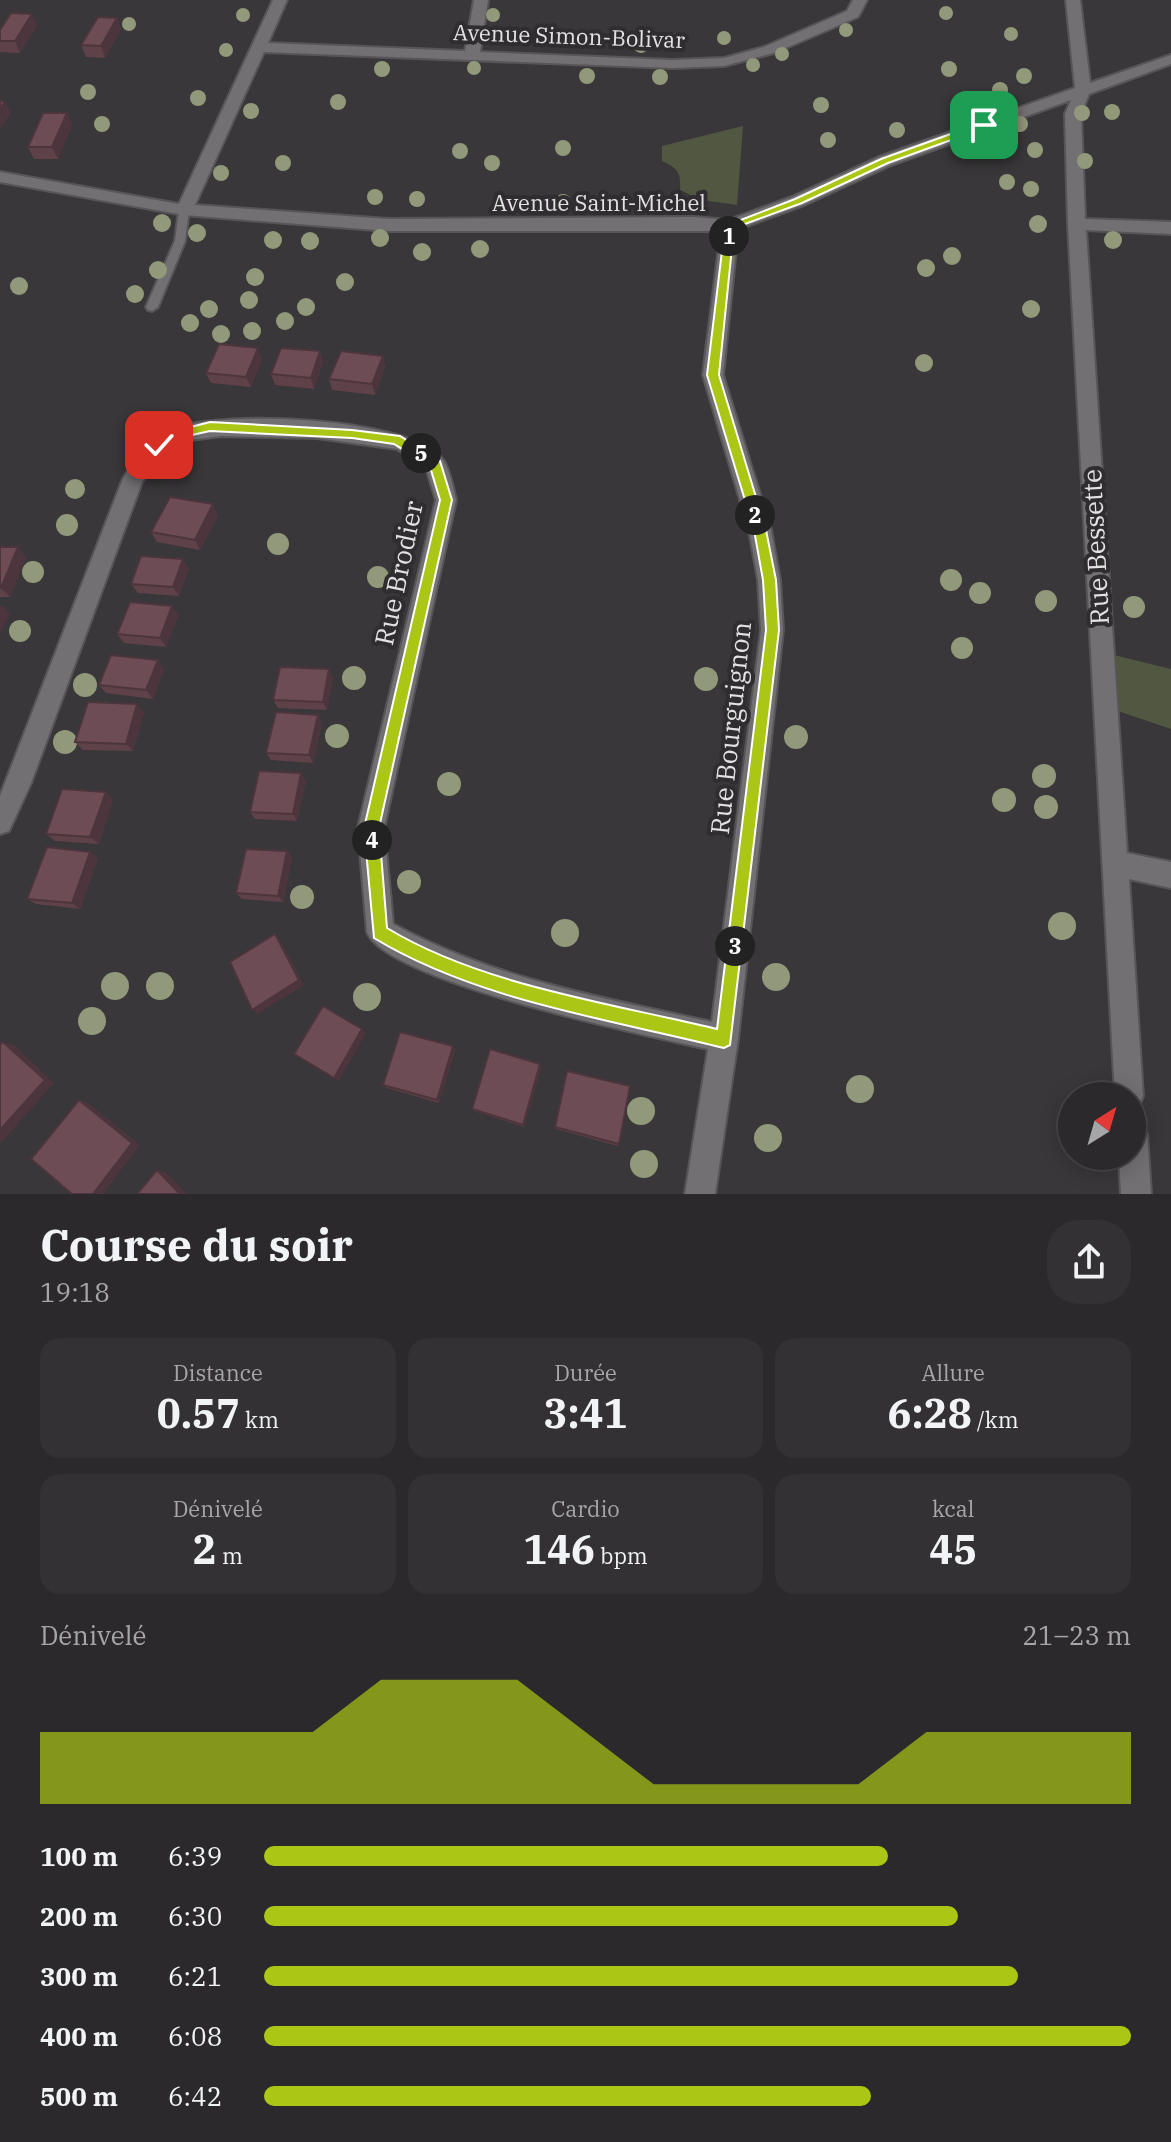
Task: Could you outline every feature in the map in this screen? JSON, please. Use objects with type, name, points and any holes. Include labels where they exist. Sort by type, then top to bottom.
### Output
[{"type":"street","points":[[184,210],[280,0]]},
{"type":"street","points":[[472,54],[481,0]]},
{"type":"street","name":"Avenue Simon-Bolivar","points":[[259,47],[673,64],[724,62],[769,50],[853,14],[860,0]]},
{"type":"street","name":"Rue Bessette","points":[[1073,0],[1083,89],[1073,114],[1077,224],[1128,1082]]},
{"type":"street","name":"Avenue Saint-Michel","points":[[0,177],[184,210],[388,225],[693,223],[730,226],[798,201],[885,161],[1171,59]]},
{"type":"street","points":[[1077,224],[1171,228]]},
{"type":"street","name":"Rue Bourguignon","points":[[700,1194],[724,1039],[772,630],[769,580],[760,530],[713,375],[730,226]]},
{"type":"street","name":"Rue Brodier","points":[[0,822],[19,783],[132,481],[148,455],[180,434],[210,426],[396,439],[435,464],[446,500],[371,828],[380,932],[416,954],[499,984],[724,1039]]},
{"type":"street","points":[[1114,863],[1171,875]]},
{"type":"street","points":[[1134,1170],[1136,1194]]},
{"type":"lane","points":[[152,307],[180,241],[184,210]]},
{"type":"green space","points":[[743,126],[737,205],[701,200],[680,190],[677,172],[662,161],[662,146]]},
{"type":"green space","points":[[1110,654],[1171,669],[1171,729],[1115,710]]},
{"type":"building","points":[[11,13],[32,14],[15,41],[0,41],[0,30]]},
{"type":"building","points":[[98,17],[117,18],[101,46],[81,45]]},
{"type":"building","points":[[43,113],[67,113],[52,147],[28,147]]},
{"type":"building","points":[[219,344],[258,348],[246,377],[206,373]]},
{"type":"building","points":[[281,348],[320,351],[311,378],[271,374]]},
{"type":"building","points":[[341,351],[383,356],[372,384],[329,379]]},
{"type":"building","points":[[170,497],[213,504],[195,540],[151,532]]},
{"type":"building","points":[[0,547],[18,547],[1,588],[0,588]]},
{"type":"building","points":[[141,556],[183,559],[173,587],[131,584]]},
{"type":"building","points":[[130,602],[172,606],[160,638],[117,634]]},
{"type":"building","points":[[111,655],[158,660],[146,690],[99,685]]},
{"type":"building","points":[[280,667],[329,669],[323,702],[273,700]]},
{"type":"building","points":[[88,702],[137,704],[126,744],[75,742]]},
{"type":"building","points":[[276,712],[318,715],[309,755],[266,753]]},
{"type":"building","points":[[259,771],[301,773],[293,814],[250,812]]},
{"type":"building","points":[[62,789],[106,792],[90,837],[46,834]]},
{"type":"building","points":[[47,847],[90,852],[72,903],[27,899]]},
{"type":"building","points":[[246,849],[287,851],[278,896],[236,893]]},
{"type":"building","points":[[275,934],[299,980],[252,1010],[230,962]]},
{"type":"building","points":[[323,1006],[362,1029],[334,1078],[294,1054]]},
{"type":"building","points":[[400,1032],[453,1046],[437,1100],[383,1085]]},
{"type":"building","points":[[3,1042],[45,1080],[0,1130],[0,1045]]},
{"type":"building","points":[[490,1049],[540,1064],[523,1125],[472,1109]]},
{"type":"building","points":[[567,1071],[630,1086],[619,1144],[555,1127]]},
{"type":"building","points":[[79,1100],[132,1143],[93,1194],[72,1194],[31,1159]]},
{"type":"building","points":[[157,1170],[180,1194],[137,1194]]},
{"type":"route","points":[[159,445],[180,434],[210,426],[352,434],[396,439],[435,464],[446,500],[371,828],[380,932],[416,954],[499,984],[724,1039],[772,630],[769,580],[760,530],[713,375],[730,226],[798,201],[885,161],[984,125]]}]
